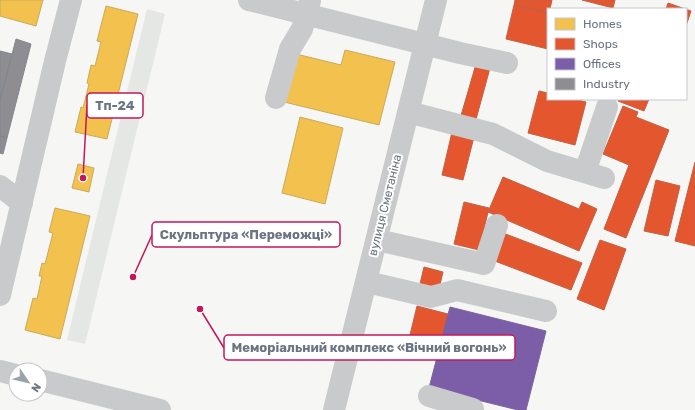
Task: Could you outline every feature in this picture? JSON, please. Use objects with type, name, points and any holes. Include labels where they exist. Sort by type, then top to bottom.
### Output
[{"type":"street","points":[[1,285],[72,0]]},
{"type":"street","points":[[249,0],[309,7],[425,44],[507,63]]},
{"type":"street","name":"вулиця Сметаніна","points":[[334,410],[436,0]]},
{"type":"street","points":[[276,98],[290,49],[302,29],[309,7]]},
{"type":"street","points":[[408,112],[493,134],[547,161],[595,175],[607,107]]},
{"type":"street","points":[[0,186],[22,203]]},
{"type":"street","points":[[377,240],[484,264],[497,225]]},
{"type":"street","points":[[367,282],[431,297],[457,290],[546,311]]},
{"type":"street","points":[[48,382],[160,410]]},
{"type":"street","points":[[428,396],[476,410]]},
{"type":"shaded area","points":[[147,9],[165,14],[85,344],[67,340]]},
{"type":"building: Homes","points":[[0,0],[43,0],[36,26],[0,16]]},
{"type":"building: Homes","points":[[106,6],[138,14],[107,139],[75,132],[81,107],[83,108],[89,84],[87,83],[91,65],[95,66],[101,42],[97,41]]},
{"type":"building: Homes","points":[[345,50],[395,62],[379,125],[284,102],[296,54],[341,65]]},
{"type":"building: Homes","points":[[300,117],[343,128],[325,204],[282,193]]},
{"type":"building: Homes","points":[[78,164],[94,168],[89,192],[72,188]]},
{"type":"building: Homes","points":[[55,208],[90,216],[60,339],[25,330],[33,298],[37,299],[42,276],[39,276],[42,263],[45,264],[53,233],[49,232]]},
{"type":"building: Shops","points":[[515,0],[552,0],[550,8],[547,8],[547,13],[514,5]]},
{"type":"building: Shops","points":[[582,0],[615,0],[613,8]]},
{"type":"building: Shops","points":[[668,3],[682,8],[666,8]]},
{"type":"building: Shops","points":[[514,5],[547,13],[547,49],[506,39]]},
{"type":"building: Shops","points":[[687,9],[691,11],[687,23]]},
{"type":"building: Shops","points":[[476,64],[490,68],[475,123],[460,119]]},
{"type":"building: Shops","points":[[539,91],[547,93],[547,100],[578,100],[586,102],[575,145],[528,133]]},
{"type":"building: Shops","points":[[618,100],[649,100],[644,111]]},
{"type":"building: Shops","points":[[623,106],[638,112],[636,117],[669,130],[626,238],[604,229],[629,165],[603,154]]},
{"type":"building: Shops","points":[[452,132],[474,137],[463,180],[442,175]]},
{"type":"building: Shops","points":[[695,162],[695,246],[675,241]]},
{"type":"building: Shops","points":[[503,177],[579,209],[582,202],[597,209],[579,251],[488,212]]},
{"type":"building: Shops","points":[[656,180],[680,186],[668,236],[644,231]]},
{"type":"building: Shops","points":[[464,202],[489,208],[479,250],[454,244]]},
{"type":"building: Shops","points":[[503,233],[582,263],[571,290],[492,260]]},
{"type":"building: Shops","points":[[600,240],[626,249],[604,310],[577,299]]},
{"type":"building: Shops","points":[[424,267],[443,272],[439,289],[420,284]]},
{"type":"building: Shops","points":[[417,306],[448,314],[441,343],[410,335]]},
{"type":"building: Offices","points":[[450,307],[546,331],[526,410],[518,410],[429,388]]},
{"type":"building: Industry","points":[[16,39],[31,44],[7,138],[0,136],[0,101]]},
{"type":"building: Industry","points":[[0,51],[12,54],[0,101]]},
{"type":"building: Industry","points":[[0,136],[7,138],[3,154],[0,153]]},
{"type":"place","name":"Тп-24","points":[[83,178]]},
{"type":"place","name":"Скульптура «Переможці»","points":[[133,277]]},
{"type":"place","name":"Меморіальний комплекс «Вічний вогонь»","points":[[200,309]]}]
